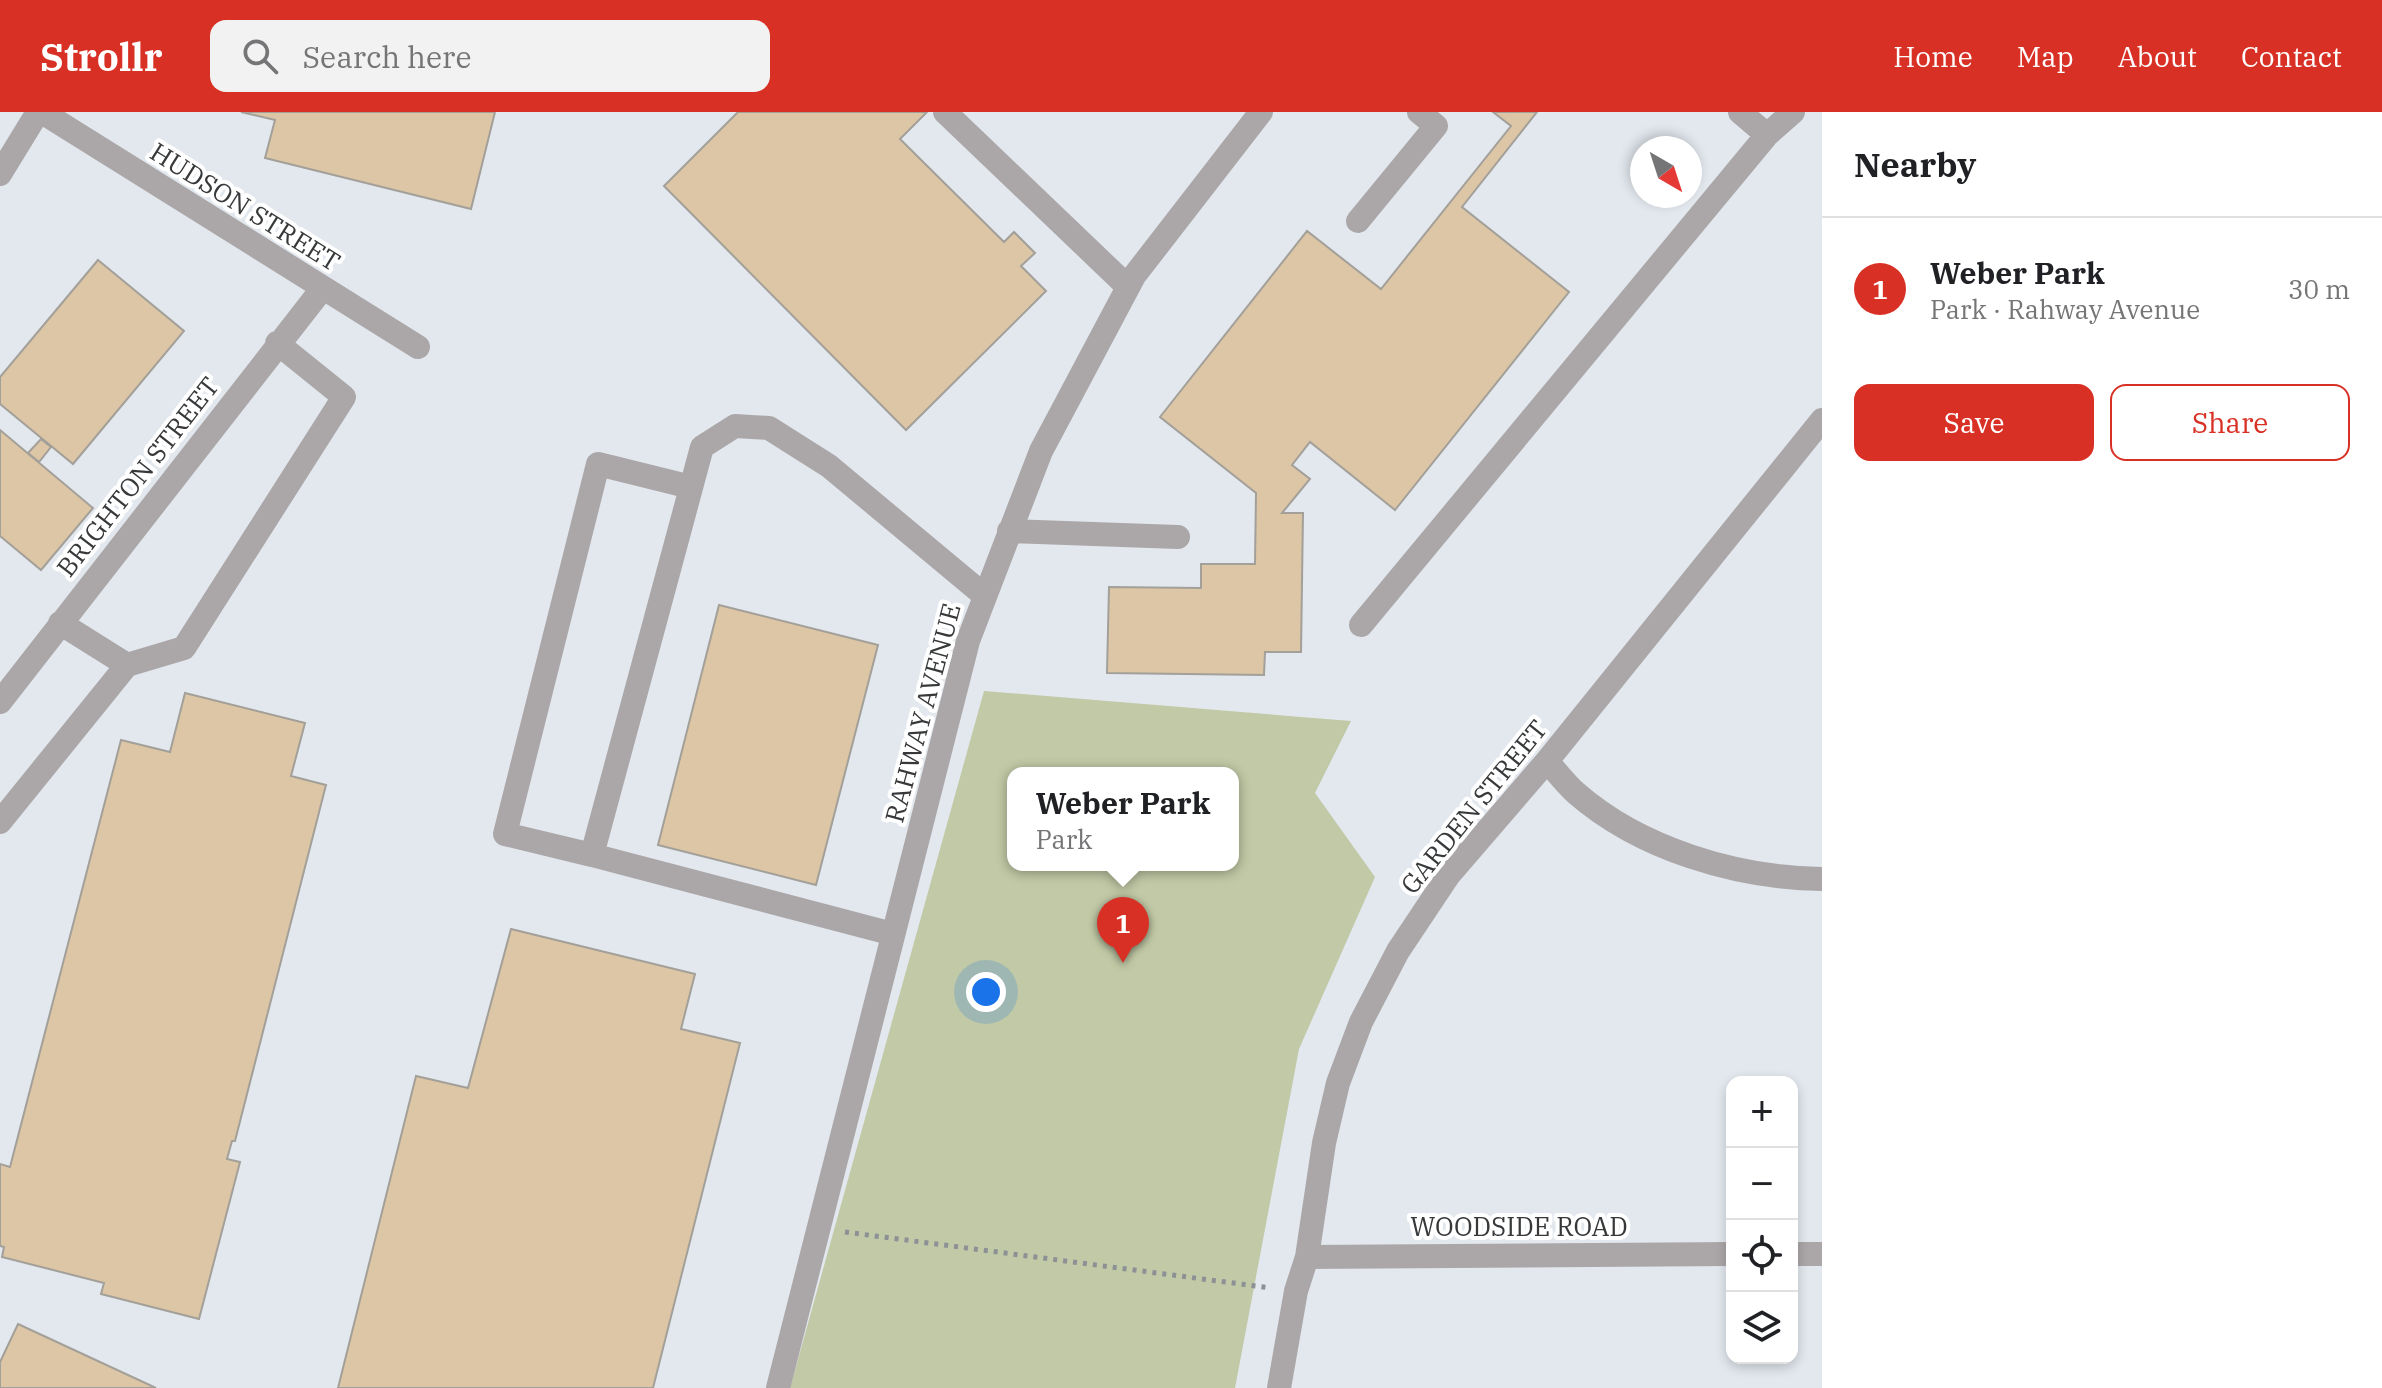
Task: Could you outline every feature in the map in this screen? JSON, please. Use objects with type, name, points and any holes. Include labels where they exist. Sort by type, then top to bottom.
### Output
[{"type":"street","points":[[0,174],[40,112]]},
{"type":"street","name":"HUDSON STREET","points":[[40,112],[418,347]]},
{"type":"street","points":[[945,112],[1128,287]]},
{"type":"street","name":"RAHWAY AVENUE","points":[[778,1388],[968,641],[1009,531],[1041,451],[1128,287],[1261,112]]},
{"type":"street","points":[[1358,221],[1436,126],[1419,112]]},
{"type":"street","points":[[1740,112],[1767,135]]},
{"type":"street","points":[[1361,625],[1767,135],[1793,112]]},
{"type":"street","name":"BRIGHTON STREET","points":[[0,702],[322,289]]},
{"type":"street","points":[[0,822],[127,665],[184,648],[344,397],[277,343]]},
{"type":"street","name":"GARDEN STREET","points":[[1279,1388],[1296,1291],[1307,1257],[1324,1143],[1338,1083],[1361,1022],[1398,951],[1448,876],[1547,761],[1822,420]]},
{"type":"street","points":[[592,855],[702,447],[735,426],[769,428],[829,466],[985,596]]},
{"type":"street","points":[[691,487],[598,464],[505,834],[893,934]]},
{"type":"street","points":[[1009,531],[1178,537]]},
{"type":"street","points":[[60,623],[127,665]]},
{"type":"street","points":[[1547,761],[1575,792],[1604,813],[1666,846],[1690,856],[1764,873],[1822,879]]},
{"type":"street","name":"WOODSIDE ROAD","points":[[1307,1257],[1726,1254]]},
{"type":"street","points":[[1798,1254],[1822,1254]]},
{"type":"path","points":[[820,1228],[1296,1291]]},
{"type":"green space","points":[[984,691],[1351,721],[1315,793],[1375,877],[1299,1049],[1235,1388],[790,1388]]},
{"type":"building","points":[[241,112],[495,112],[471,209],[265,158],[275,120]]},
{"type":"building","points":[[738,112],[927,112],[900,139],[1004,242],[1014,232],[1035,253],[1021,266],[1046,291],[906,430],[664,186]]},
{"type":"building","points":[[1493,112],[1537,112],[1462,207],[1569,292],[1395,510],[1310,442],[1292,465],[1310,479],[1282,513],[1303,513],[1301,652],[1265,652],[1264,675],[1107,673],[1109,587],[1201,588],[1201,564],[1255,564],[1256,493],[1160,417],[1307,231],[1381,289],[1511,126]]},
{"type":"building","points":[[98,260],[184,331],[73,464],[0,404],[0,377]]},
{"type":"building","points":[[0,430],[93,508],[41,570],[0,536]]},
{"type":"building","points":[[41,439],[51,447],[39,462],[28,453]]},
{"type":"building","points":[[719,605],[878,645],[816,885],[658,845]]},
{"type":"building","points":[[185,693],[305,723],[291,776],[326,785],[235,1141],[232,1141],[227,1159],[240,1162],[199,1319],[101,1294],[104,1283],[2,1257],[4,1247],[0,1246],[0,1164],[10,1167],[121,740],[170,752]]},
{"type":"building","points":[[511,929],[695,974],[681,1029],[740,1043],[653,1388],[338,1388],[416,1076],[468,1088]]},
{"type":"building","points":[[18,1324],[156,1388],[0,1388],[0,1362]]},
{"type":"place","name":"Weber Park","points":[[1123,963]]}]
